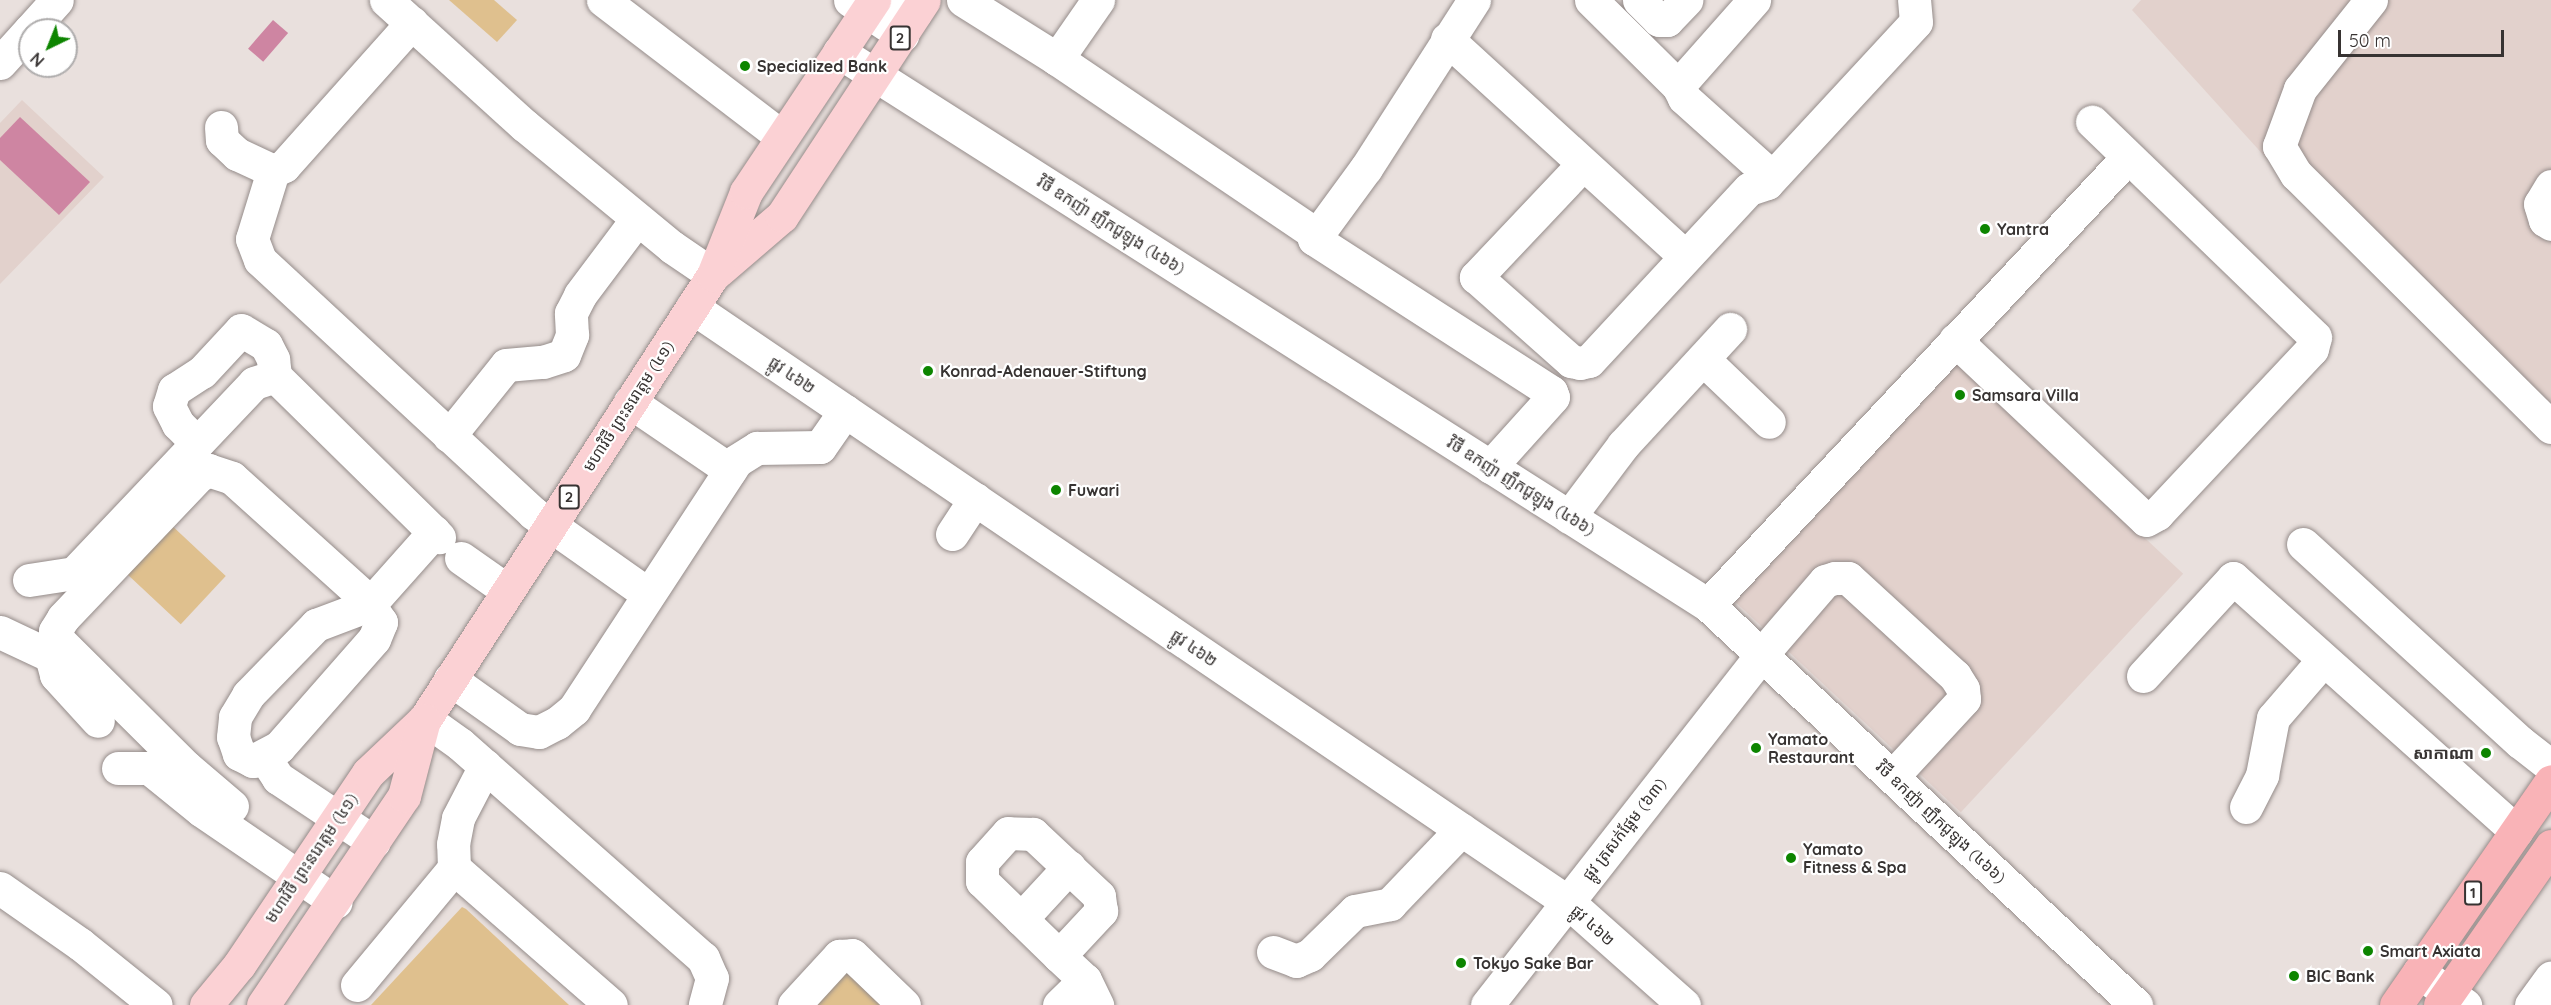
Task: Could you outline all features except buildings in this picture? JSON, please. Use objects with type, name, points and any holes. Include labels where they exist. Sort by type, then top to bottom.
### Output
[{"type":"highway","name":"1","points":[[2396,1005],[2551,781]]},
{"type":"highway","name":"1","points":[[2451,1001],[2551,846]]},
{"type":"main road","name":"មហាវិថី ព្រះនរោត្តម (៤១)","points":[[713,275],[782,216],[875,75],[890,8]]},
{"type":"main road","name":"មហាវិថី ព្រះនរោត្តម (៤១)","points":[[206,1005],[298,877],[368,773],[425,719],[713,275],[746,192],[839,52],[890,8]]},
{"type":"main road","name":"មហាវិថី ព្រះនរោត្តម (៤១)","points":[[263,1005],[336,902],[404,796],[425,719]]},
{"type":"street","points":[[41,18],[57,0]]},
{"type":"street","points":[[386,0],[524,125],[637,219],[713,275]]},
{"type":"street","points":[[603,0],[782,137]]},
{"type":"street","points":[[963,0],[1057,58],[1315,234]]},
{"type":"street","points":[[1057,58],[1098,0]]},
{"type":"street","points":[[1474,0],[1366,168],[1315,234],[1315,242],[1548,389],[1553,397]]},
{"type":"street","points":[[1591,0],[1678,86],[1684,98],[1772,177]]},
{"type":"street","points":[[1639,0],[1659,20],[1667,20],[1686,0]]},
{"type":"street","points":[[1678,86],[1754,0]]},
{"type":"street","points":[[1583,164],[1476,277],[1571,361],[1580,363],[1589,361],[1749,189],[1772,177],[1916,22],[1914,0]]},
{"type":"street","points":[[2371,0],[2300,89],[2279,146],[2296,174],[2551,427]]},
{"type":"street","points":[[411,23],[284,166],[273,171],[252,239],[260,260],[449,436],[550,526],[648,594]]},
{"type":"street","points":[[1447,39],[1685,256]]},
{"type":"street","points":[[0,63],[18,43]]},
{"type":"street","name":"វិថី ឧកញ៉ា ញឹកជូឡុង (៤៦៦)","points":[[839,52],[1708,605],[2136,1005]]},
{"type":"street","points":[[1955,340],[2146,520],[2157,513],[2312,350],[2315,338],[2092,122]]},
{"type":"street","points":[[221,127],[222,140],[237,154],[273,171]]},
{"type":"street","points":[[1708,605],[2128,157]]},
{"type":"street","points":[[2551,186],[2540,204],[2545,220],[2551,224]]},
{"type":"street","points":[[449,436],[506,365],[543,362],[564,355],[572,335],[572,312],[580,295],[637,219]]},
{"type":"street","name":"ផ្លូវ ៤៦២","points":[[692,307],[1568,902],[1684,1005]]},
{"type":"street","points":[[197,443],[178,424],[169,406],[174,390],[202,372],[241,330],[266,345],[273,359],[275,376],[445,542],[508,591]]},
{"type":"street","points":[[1569,517],[1623,445],[1730,330]]},
{"type":"street","points":[[1703,359],[1769,422]]},
{"type":"street","points":[[1490,467],[1553,397],[1580,363]]},
{"type":"street","points":[[29,580],[75,573],[254,383],[275,376]]},
{"type":"street","points":[[630,402],[730,470]]},
{"type":"street","points":[[450,680],[520,729],[539,732],[574,709],[730,470],[746,452],[757,448],[820,447],[845,411]]},
{"type":"street","points":[[98,721],[56,675],[53,647],[55,631],[63,618],[208,470],[232,478],[369,605],[381,622],[374,639],[279,747],[265,758],[253,761],[239,754],[233,737],[235,717],[248,695],[316,625],[369,605],[445,542]]},
{"type":"street","points":[[952,534],[975,499]]},
{"type":"street","points":[[2303,544],[2520,742],[2551,766]]},
{"type":"street","name":"ផ្លូវ ត្រសក់ផ្អែម (៦៣)","points":[[1487,1005],[1762,654],[1825,581],[1848,578],[1946,669],[1963,688],[1964,699],[1893,776]]},
{"type":"street","points":[[2143,676],[2233,578],[2516,831]]},
{"type":"street","points":[[0,632],[53,647],[232,806]]},
{"type":"street","points":[[2246,807],[2262,775],[2273,718],[2323,660]]},
{"type":"street","points":[[425,719],[485,766],[703,958],[712,978],[705,1005]]},
{"type":"street","points":[[265,758],[278,778],[374,842]]},
{"type":"street","points":[[357,985],[454,868],[453,844],[458,818],[485,766]]},
{"type":"street","points":[[118,768],[149,768],[298,877],[336,902]]},
{"type":"street","points":[[1273,952],[1296,961],[1310,955],[1354,911],[1390,904],[1461,830]]},
{"type":"street","points":[[1059,956],[1101,911],[1099,896],[1033,834],[1008,834],[982,862],[982,881],[1059,956],[1091,993],[1059,1005]]},
{"type":"street","points":[[1021,919],[1069,867]]},
{"type":"street","points":[[454,868],[611,1005]]},
{"type":"street","points":[[0,888],[80,944],[156,1005]]},
{"type":"street","points":[[794,1005],[839,956],[852,955],[904,1005]]},
{"type":"street","points":[[2418,972],[2451,1001]]},
{"type":"street","points":[[2531,1005],[2551,977]]},
{"type":"shaded area","points":[[449,0],[494,0],[517,20],[497,42]]},
{"type":"shaded area","points":[[2141,0],[2551,0],[2551,442],[2286,180],[2132,10]]},
{"type":"shaded area","points":[[273,20],[288,33],[263,62],[248,49]]},
{"type":"shaded area","points":[[22,100],[104,177],[0,284],[0,123]]},
{"type":"shaded area","points":[[20,117],[90,182],[59,215],[0,160],[0,138]]},
{"type":"shaded area","points":[[1955,361],[2183,574],[1961,812],[1733,599]]},
{"type":"shaded area","points":[[168,522],[226,576],[181,624],[123,570]]},
{"type":"shaded area","points":[[462,907],[466,909],[569,1005],[371,1005]]},
{"type":"shaded area","points":[[846,972],[881,1005],[815,1005]]},
{"type":"place","name":"Specialized Bank","points":[[745,66]]},
{"type":"place","name":"Yantra","points":[[1985,229]]},
{"type":"place","name":"Konrad-Adenauer-Stiftung","points":[[928,371]]},
{"type":"place","name":"Samsara Villa","points":[[1960,395]]},
{"type":"place","name":"Fuwari","points":[[1056,490]]},
{"type":"place","name":"Yamato Restaurant","points":[[1756,748]]},
{"type":"place","name":"សាកាណា","points":[[2486,753]]},
{"type":"place","name":"Yamato Fitness & Spa","points":[[1791,858]]},
{"type":"place","name":"Smart Axiata","points":[[2368,951]]},
{"type":"place","name":"Tokyo Sake Bar","points":[[1461,963]]},
{"type":"place","name":"BIC Bank","points":[[2294,976]]}]
